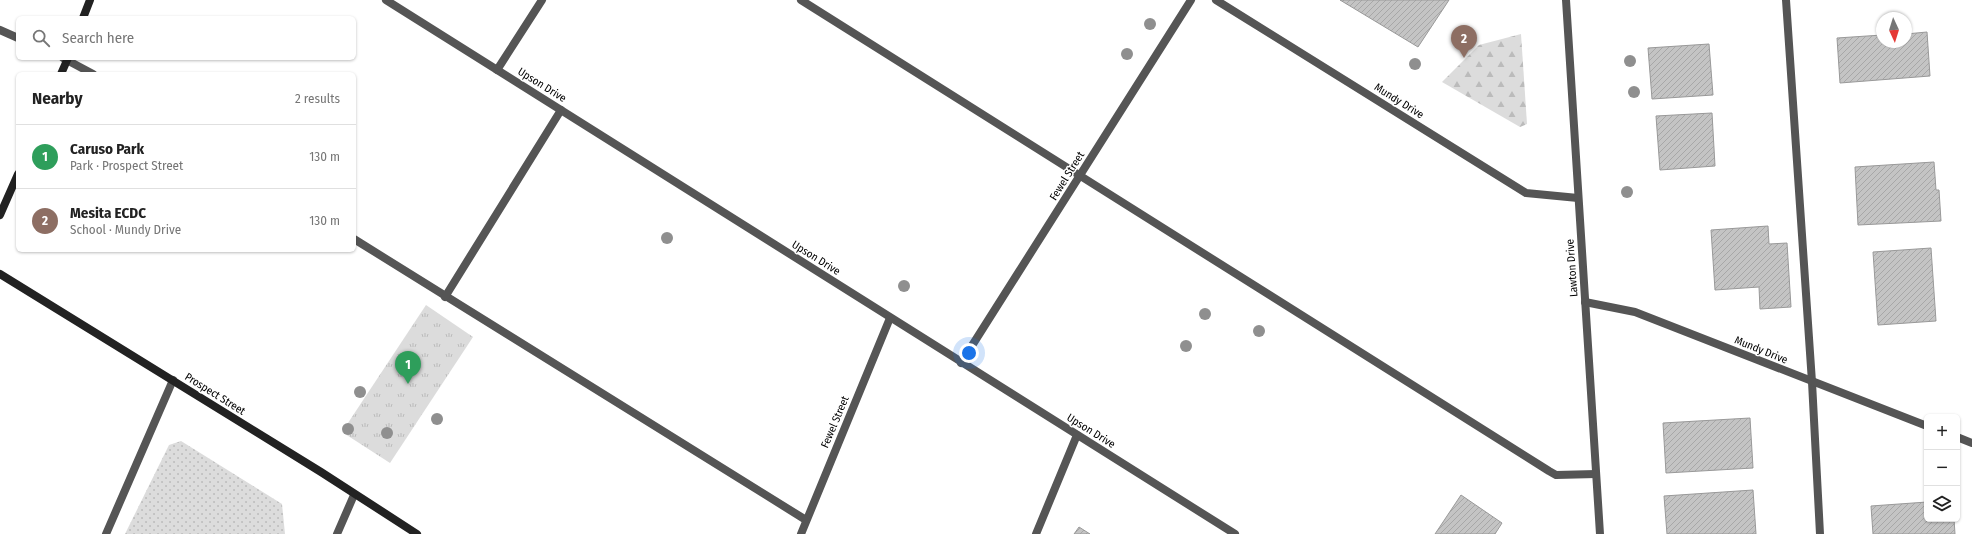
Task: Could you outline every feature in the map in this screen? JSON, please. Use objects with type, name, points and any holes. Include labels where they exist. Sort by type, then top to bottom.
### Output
[{"type":"street","points":[[84,16],[90,0]]},
{"type":"street","name":"Upson Drive","points":[[386,0],[1235,534]]},
{"type":"street","points":[[497,70],[542,0]]},
{"type":"street","points":[[800,0],[1549,471],[1556,475],[1596,474]]},
{"type":"street","name":"Fewel Street","points":[[962,363],[1191,0]]},
{"type":"street","name":"Mundy Drive","points":[[1216,0],[1526,193],[1578,198]]},
{"type":"street","name":"Lawton Drive","points":[[1566,0],[1600,534]]},
{"type":"street","points":[[1786,0],[1812,382],[1820,534]]},
{"type":"street","points":[[0,30],[16,37]]},
{"type":"street","points":[[62,72],[66,60]]},
{"type":"street","points":[[68,60],[89,72]]},
{"type":"street","points":[[446,297],[561,110]]},
{"type":"street","points":[[0,215],[16,179]]},
{"type":"street","points":[[356,240],[806,520]]},
{"type":"street","name":"Prospect Street","points":[[0,274],[321,472],[354,495],[417,534]]},
{"type":"street","name":"Mundy Drive","points":[[1585,302],[1635,312],[1924,425]]},
{"type":"street","name":"Fewel Street","points":[[801,534],[890,318]]},
{"type":"street","points":[[106,534],[173,380]]},
{"type":"street","points":[[1036,534],[1077,435]]},
{"type":"street","points":[[1960,439],[1972,443]]},
{"type":"street","points":[[337,534],[354,495]]},
{"type":"green space","points":[[1521,34],[1527,124],[1520,127],[1442,82],[1479,45]]},
{"type":"green space","points":[[426,305],[473,337],[390,463],[342,432]]},
{"type":"green space","points":[[181,441],[282,504],[285,534],[125,534],[169,445]]},
{"type":"building","points":[[1340,0],[1449,0],[1418,47]]},
{"type":"building","points":[[1927,32],[1930,76],[1840,83],[1837,38],[1876,35],[1876,48],[1912,48],[1912,33]]},
{"type":"building","points":[[1709,44],[1713,95],[1652,99],[1648,48]]},
{"type":"building","points":[[1712,113],[1715,166],[1660,170],[1656,116]]},
{"type":"building","points":[[1934,162],[1936,190],[1939,190],[1941,221],[1858,225],[1855,167]]},
{"type":"building","points":[[1768,226],[1769,244],[1787,243],[1791,307],[1760,309],[1759,287],[1715,290],[1711,230]]},
{"type":"building","points":[[1931,248],[1936,321],[1878,325],[1873,252]]},
{"type":"building","points":[[1750,418],[1753,468],[1666,473],[1663,423]]},
{"type":"building","points":[[1753,490],[1756,534],[1667,534],[1664,496]]},
{"type":"building","points":[[1461,495],[1502,523],[1495,534],[1435,534]]},
{"type":"building","points":[[1924,502],[1924,522],[1954,522],[1955,534],[1873,534],[1871,506]]},
{"type":"building","points":[[1079,527],[1090,534],[1074,534]]},
{"type":"place","name":"Mesita ECDC","points":[[1464,58]]},
{"type":"place","name":"Caruso Park","points":[[408,384]]}]
